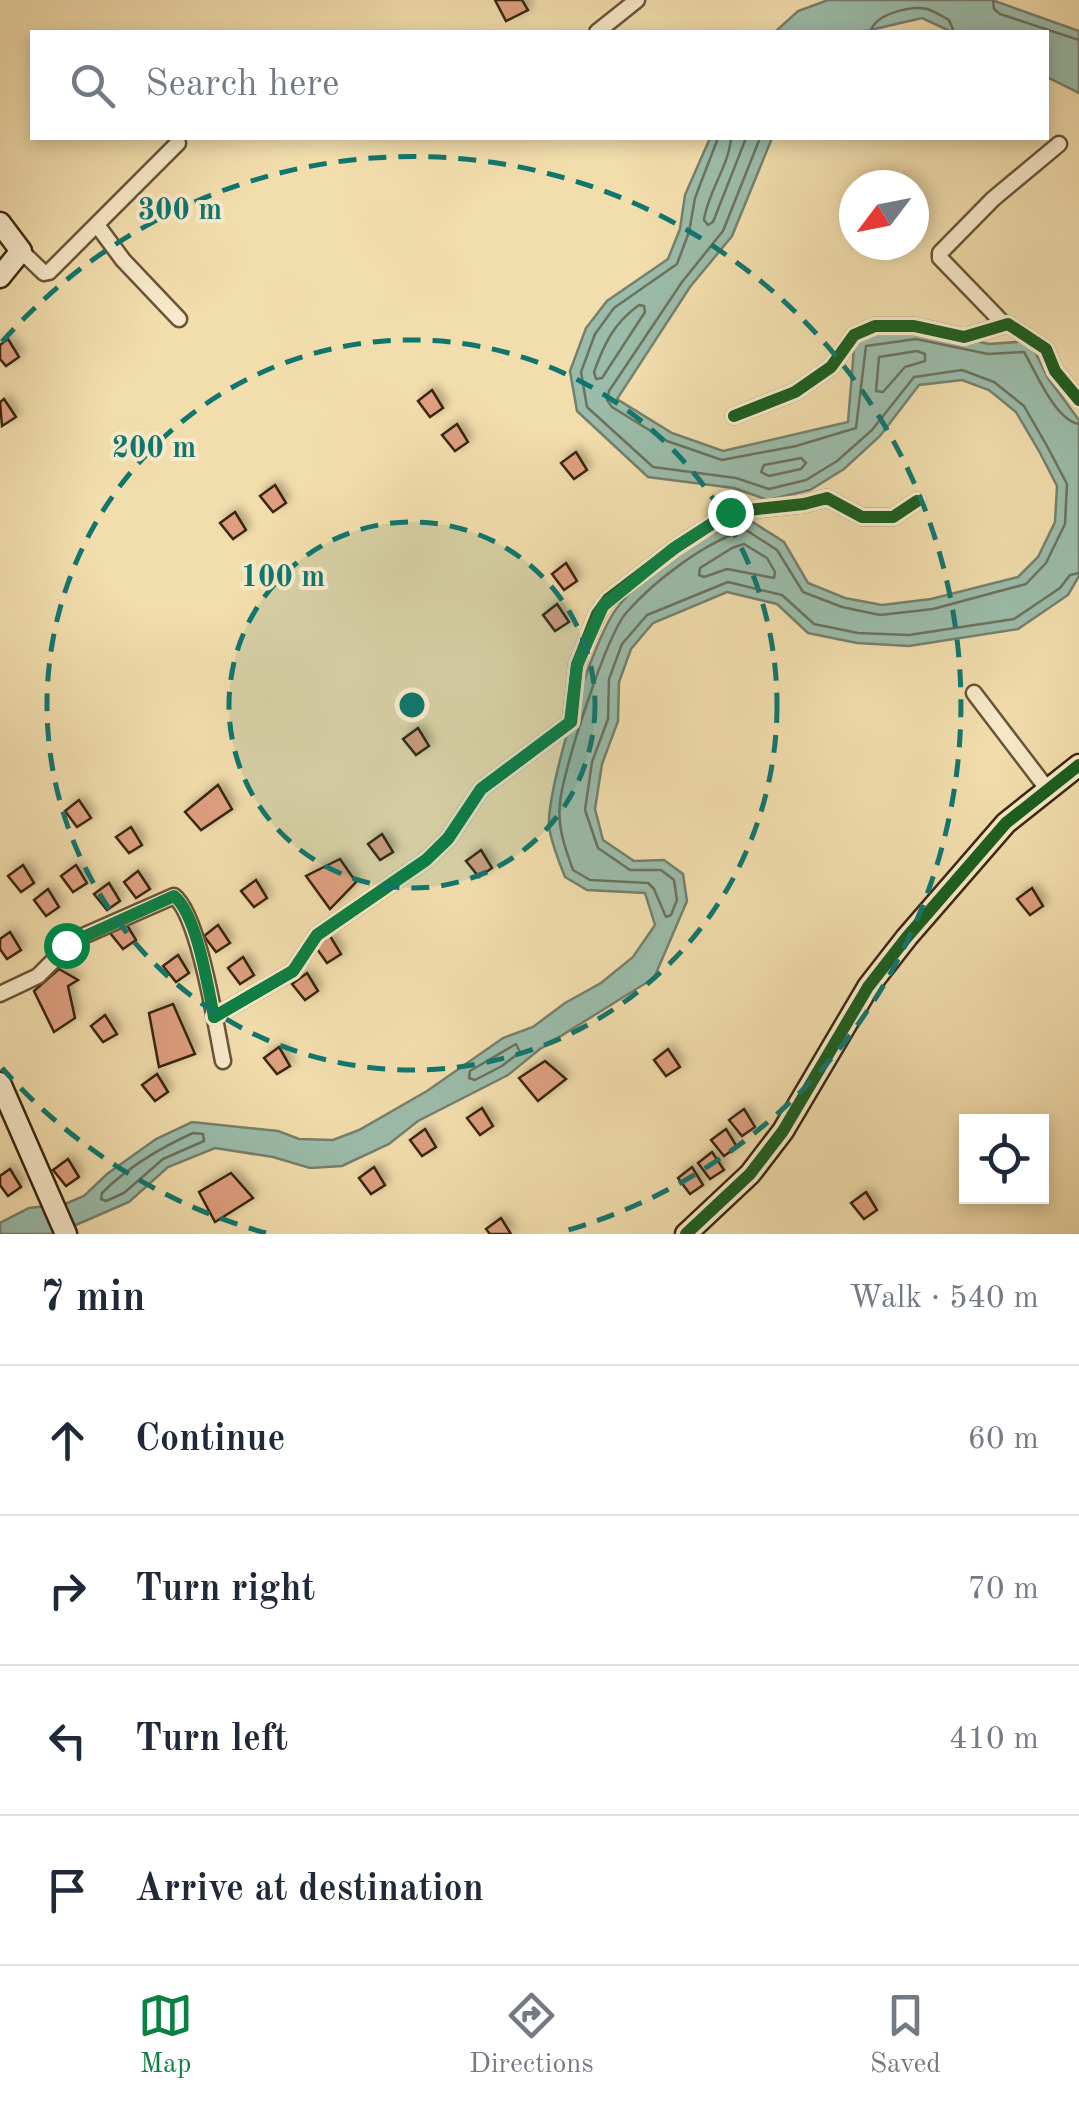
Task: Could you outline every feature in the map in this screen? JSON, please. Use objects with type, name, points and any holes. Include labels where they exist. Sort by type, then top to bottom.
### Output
[{"type":"street","points":[[599,30],[637,0]]},
{"type":"street","points":[[0,222],[21,251],[46,274],[178,144]]},
{"type":"street","points":[[1060,144],[993,199],[940,253],[940,258],[1004,323],[1046,349],[1056,372],[1079,400]]},
{"type":"street","points":[[97,225],[123,260],[179,318]]},
{"type":"street","points":[[0,276],[21,251]]},
{"type":"street","points":[[734,416],[795,392],[828,370],[854,335],[875,326],[914,326],[964,336],[1004,323]]},
{"type":"street","points":[[214,1017],[293,971],[317,935],[426,860],[448,838],[481,789],[570,722],[577,665],[598,614],[608,600],[674,548],[735,510],[804,504],[826,498],[858,516],[890,518],[917,501]]},
{"type":"street","points":[[974,693],[1048,790]]},
{"type":"street","points":[[686,1234],[750,1174],[783,1131],[868,988],[907,937],[1006,823],[1079,765]]},
{"type":"street","points":[[0,994],[38,976],[74,940],[174,896],[182,904],[202,962],[222,1061]]},
{"type":"street","points":[[0,1083],[66,1234]]},
{"type":"water","points":[[828,0],[992,0],[1079,31],[1079,93],[1049,78],[1049,30],[948,30],[922,18],[871,30],[777,30],[798,11]]},
{"type":"water","points":[[709,140],[771,140],[732,236],[690,287],[617,399],[672,433],[723,451],[848,422],[855,336],[916,328],[989,344],[1030,341],[1048,378],[1079,420],[1079,576],[1068,595],[1018,629],[909,646],[857,643],[808,633],[777,604],[727,592],[653,623],[631,649],[619,682],[618,721],[602,764],[595,809],[603,840],[634,861],[664,860],[683,874],[687,901],[654,978],[540,1049],[508,1075],[418,1121],[389,1144],[342,1166],[310,1168],[273,1157],[215,1148],[168,1167],[129,1202],[55,1234],[0,1234],[0,1223],[29,1208],[65,1204],[84,1196],[156,1139],[192,1122],[278,1131],[299,1139],[333,1140],[359,1130],[427,1091],[503,1038],[533,1027],[633,957],[655,925],[645,893],[587,890],[565,877],[550,832],[550,807],[573,714],[607,625],[629,594],[676,554],[748,519],[784,542],[808,583],[845,598],[882,605],[931,599],[1018,577],[1038,557],[1055,522],[1057,486],[1016,412],[989,390],[962,380],[919,385],[880,436],[844,469],[810,490],[768,500],[734,488],[648,477],[577,411],[570,371],[586,328],[607,301],[668,259],[680,229],[685,195]]},
{"type":"building","points":[[495,0],[522,0],[528,10],[506,21]]},
{"type":"building","points":[[8,339],[19,357],[6,366],[0,359],[0,345]]},
{"type":"building","points":[[432,390],[443,408],[430,417],[418,401]]},
{"type":"building","points":[[4,399],[16,417],[2,426],[0,402]]},
{"type":"building","points":[[457,424],[468,442],[455,451],[442,435]]},
{"type":"building","points":[[576,452],[587,470],[574,479],[561,463]]},
{"type":"building","points":[[275,485],[286,503],[273,512],[260,496]]},
{"type":"building","points":[[235,512],[246,530],[233,539],[220,523]]},
{"type":"building","points":[[566,563],[577,581],[564,590],[552,574]]},
{"type":"building","points":[[557,604],[569,622],[555,631],[543,615]]},
{"type":"building","points":[[418,728],[429,746],[416,755],[403,739]]},
{"type":"building","points":[[218,785],[232,809],[201,830],[185,812]]},
{"type":"building","points":[[79,800],[91,818],[77,827],[65,811]]},
{"type":"building","points":[[131,827],[142,845],[129,853],[116,837]]},
{"type":"building","points":[[382,834],[393,852],[380,860],[368,844]]},
{"type":"building","points":[[481,850],[492,868],[479,877],[466,861]]},
{"type":"building","points":[[340,859],[356,882],[330,909],[306,876]]},
{"type":"building","points":[[23,865],[34,883],[21,892],[8,876]]},
{"type":"building","points":[[76,865],[87,883],[73,892],[61,876]]},
{"type":"building","points":[[138,871],[150,889],[136,898],[124,882]]},
{"type":"building","points":[[256,880],[267,898],[254,907],[241,891]]},
{"type":"building","points":[[109,883],[120,901],[107,910],[94,894]]},
{"type":"building","points":[[1032,888],[1043,906],[1030,915],[1017,899]]},
{"type":"building","points":[[48,889],[59,907],[46,916],[34,900]]},
{"type":"building","points":[[125,922],[136,940],[123,949],[110,933]]},
{"type":"building","points":[[218,925],[230,943],[216,952],[204,936]]},
{"type":"building","points":[[10,932],[21,950],[7,959],[0,949],[0,939]]},
{"type":"building","points":[[330,936],[341,954],[327,963],[315,946]]},
{"type":"building","points":[[178,955],[189,973],[176,982],[163,966]]},
{"type":"building","points":[[243,957],[254,975],[240,984],[228,968]]},
{"type":"building","points":[[59,969],[78,980],[68,986],[75,1018],[54,1032],[34,991]]},
{"type":"building","points":[[307,973],[318,991],[305,1000],[292,984]]},
{"type":"building","points":[[173,1004],[195,1054],[159,1067],[149,1013]]},
{"type":"building","points":[[105,1015],[117,1034],[103,1042],[91,1026]]},
{"type":"building","points":[[279,1047],[290,1066],[277,1074],[264,1058]]},
{"type":"building","points":[[668,1049],[680,1067],[666,1076],[654,1060]]},
{"type":"building","points":[[545,1061],[566,1079],[538,1101],[519,1078]]},
{"type":"building","points":[[157,1074],[168,1092],[155,1101],[142,1085]]},
{"type":"building","points":[[482,1108],[493,1126],[480,1135],[467,1118]]},
{"type":"building","points":[[744,1109],[755,1127],[742,1136],[729,1120]]},
{"type":"building","points":[[425,1129],[436,1147],[422,1156],[410,1140]]},
{"type":"building","points":[[726,1129],[737,1147],[724,1156],[711,1140]]},
{"type":"building","points":[[712,1152],[724,1170],[710,1179],[698,1163]]},
{"type":"building","points":[[68,1159],[79,1177],[66,1186],[53,1170]]},
{"type":"building","points":[[374,1167],[385,1185],[371,1194],[359,1178]]},
{"type":"building","points":[[692,1167],[703,1185],[690,1194],[678,1178]]},
{"type":"building","points":[[10,1169],[21,1187],[8,1196],[0,1185],[0,1176]]},
{"type":"building","points":[[231,1173],[253,1198],[215,1222],[199,1192]]},
{"type":"building","points":[[866,1192],[877,1210],[864,1219],[851,1203]]},
{"type":"building","points":[[501,1218],[511,1234],[490,1234],[486,1229]]},
{"type":"cycle path","points":[[734,416],[795,392],[831,367],[854,335],[875,326],[914,326],[964,337],[1008,324],[1046,349],[1055,371],[1079,400]]},
{"type":"cycle path","points":[[214,1017],[293,971],[317,935],[426,860],[448,839],[481,789],[571,722],[577,665],[597,614],[608,599],[675,548],[730,512],[827,498],[862,517],[893,517],[917,501]]},
{"type":"cycle path","points":[[686,1234],[750,1174],[783,1131],[868,987],[907,937],[1006,823],[1079,765]]},
{"type":"route","points":[[66,945],[174,896],[182,904],[202,962],[214,1017],[293,971],[317,935],[438,850],[481,789],[572,720],[577,665],[603,606],[674,548],[730,512]]}]
